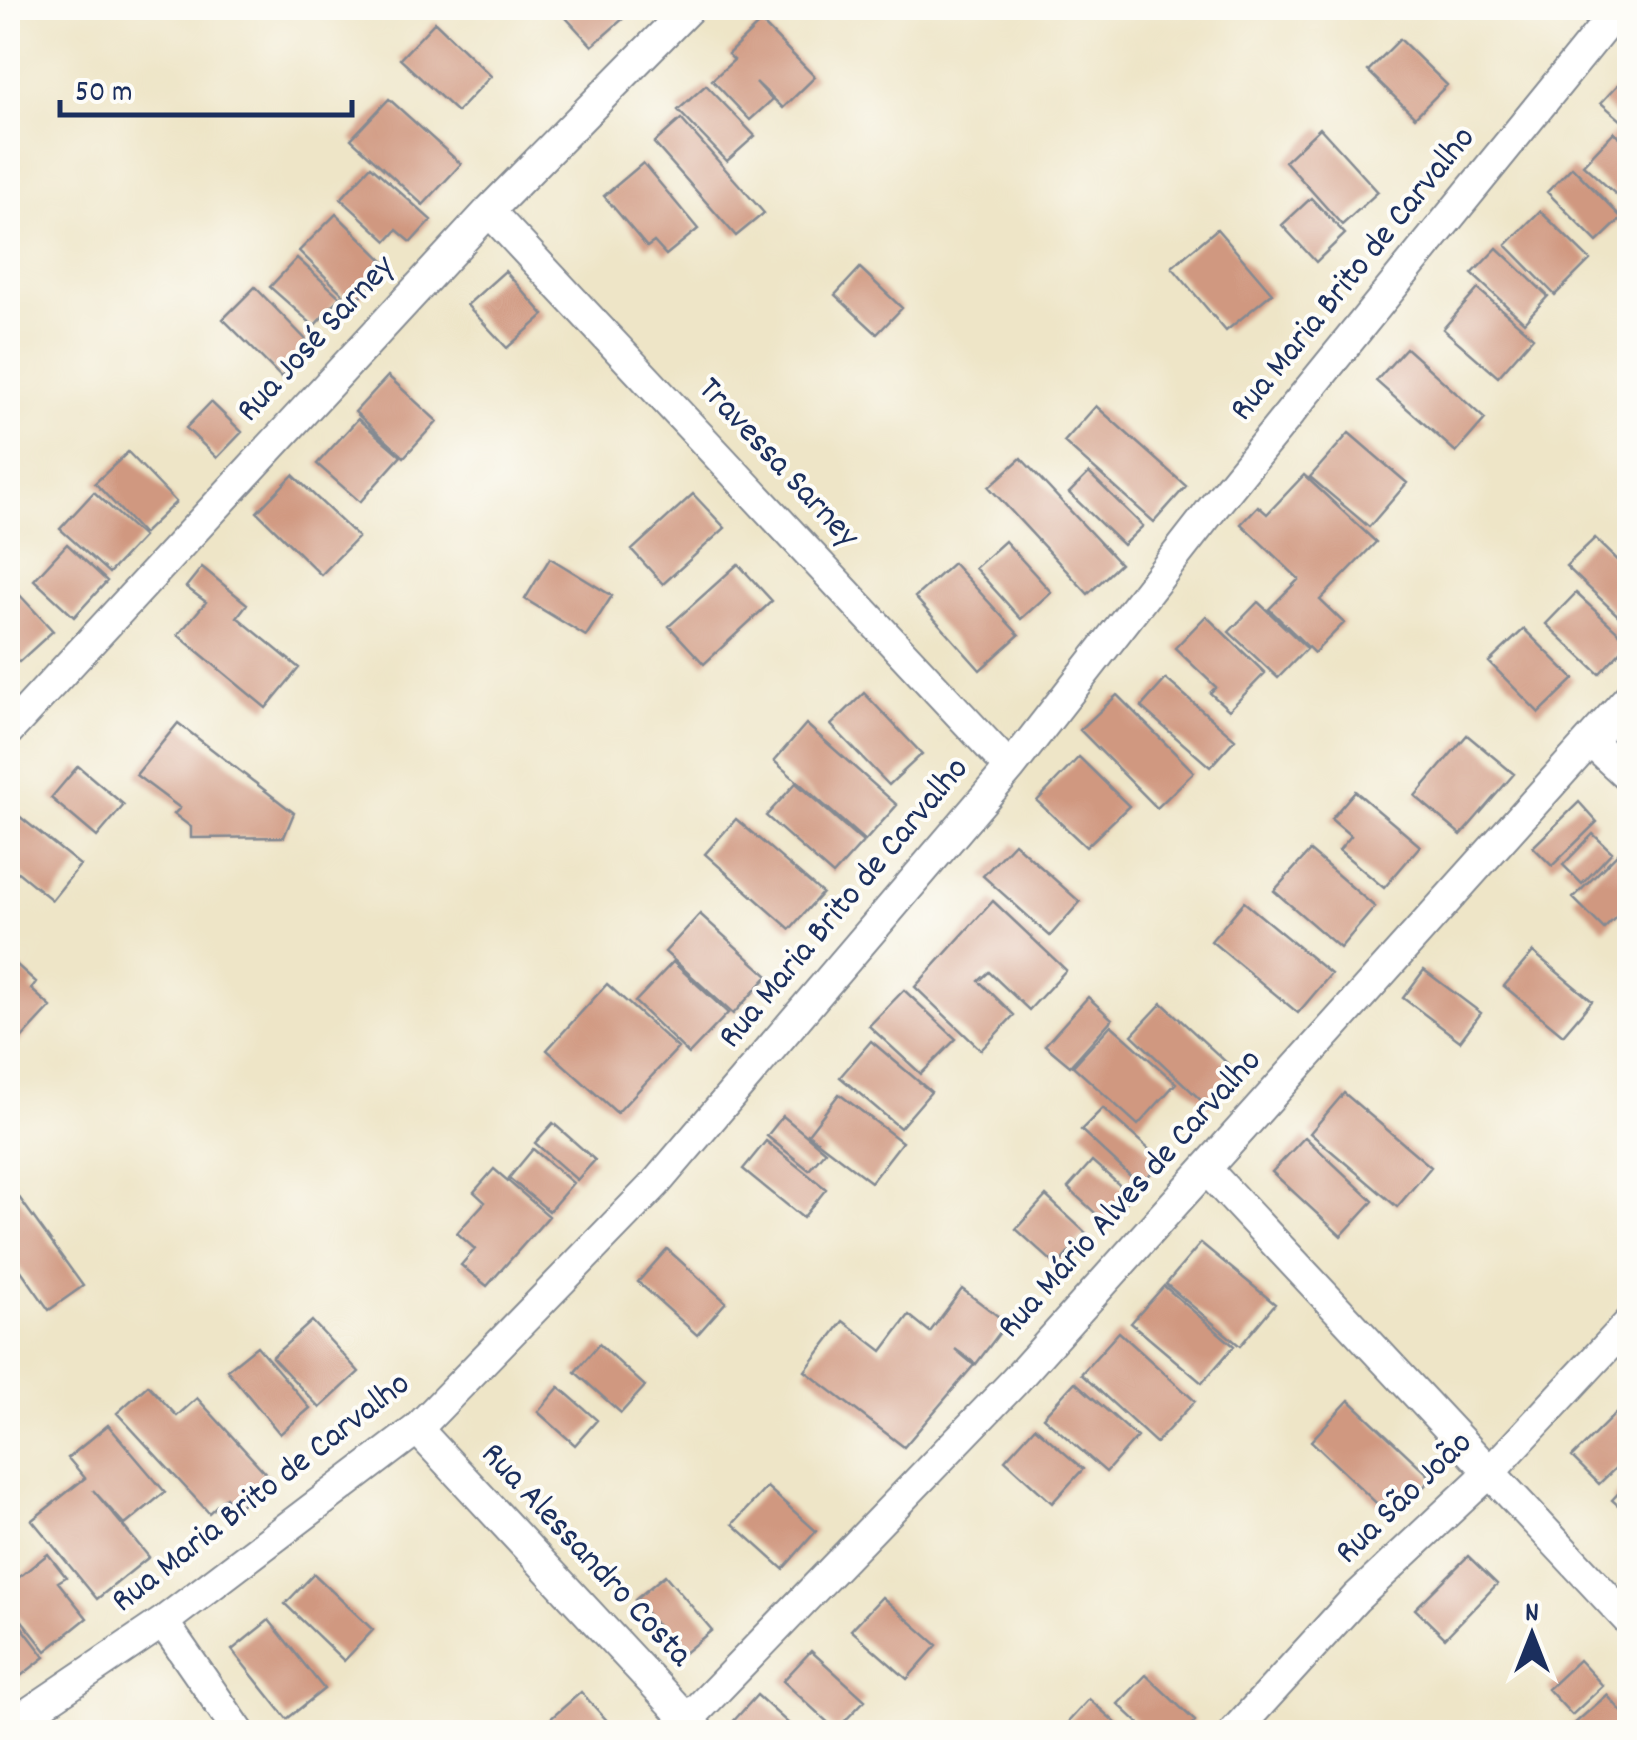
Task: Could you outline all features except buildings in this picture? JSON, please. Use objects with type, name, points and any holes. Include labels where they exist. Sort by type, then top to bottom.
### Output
[{"type":"street","name":"Rua José Sarney","points":[[8,730],[489,211],[688,8]]},
{"type":"street","name":"Rua Maria Brito de Carvalho","points":[[8,1727],[163,1622],[417,1429],[656,1184],[1010,768],[1216,504],[1618,8]]},
{"type":"street","name":"Travessa Sarney","points":[[489,211],[1010,768]]},
{"type":"street","name":"Rua Mário Alves de Carvalho","points":[[688,1729],[1014,1382],[1630,696]]},
{"type":"street","points":[[1590,741],[1630,778]]},
{"type":"street","points":[[1206,1168],[1630,1622]]},
{"type":"street","name":"Rua São João","points":[[1234,1732],[1356,1598],[1491,1471],[1630,1322]]},
{"type":"street","name":"Rua Alessandro Costa","points":[[417,1429],[688,1729]]},
{"type":"street","points":[[163,1622],[239,1732]]}]
